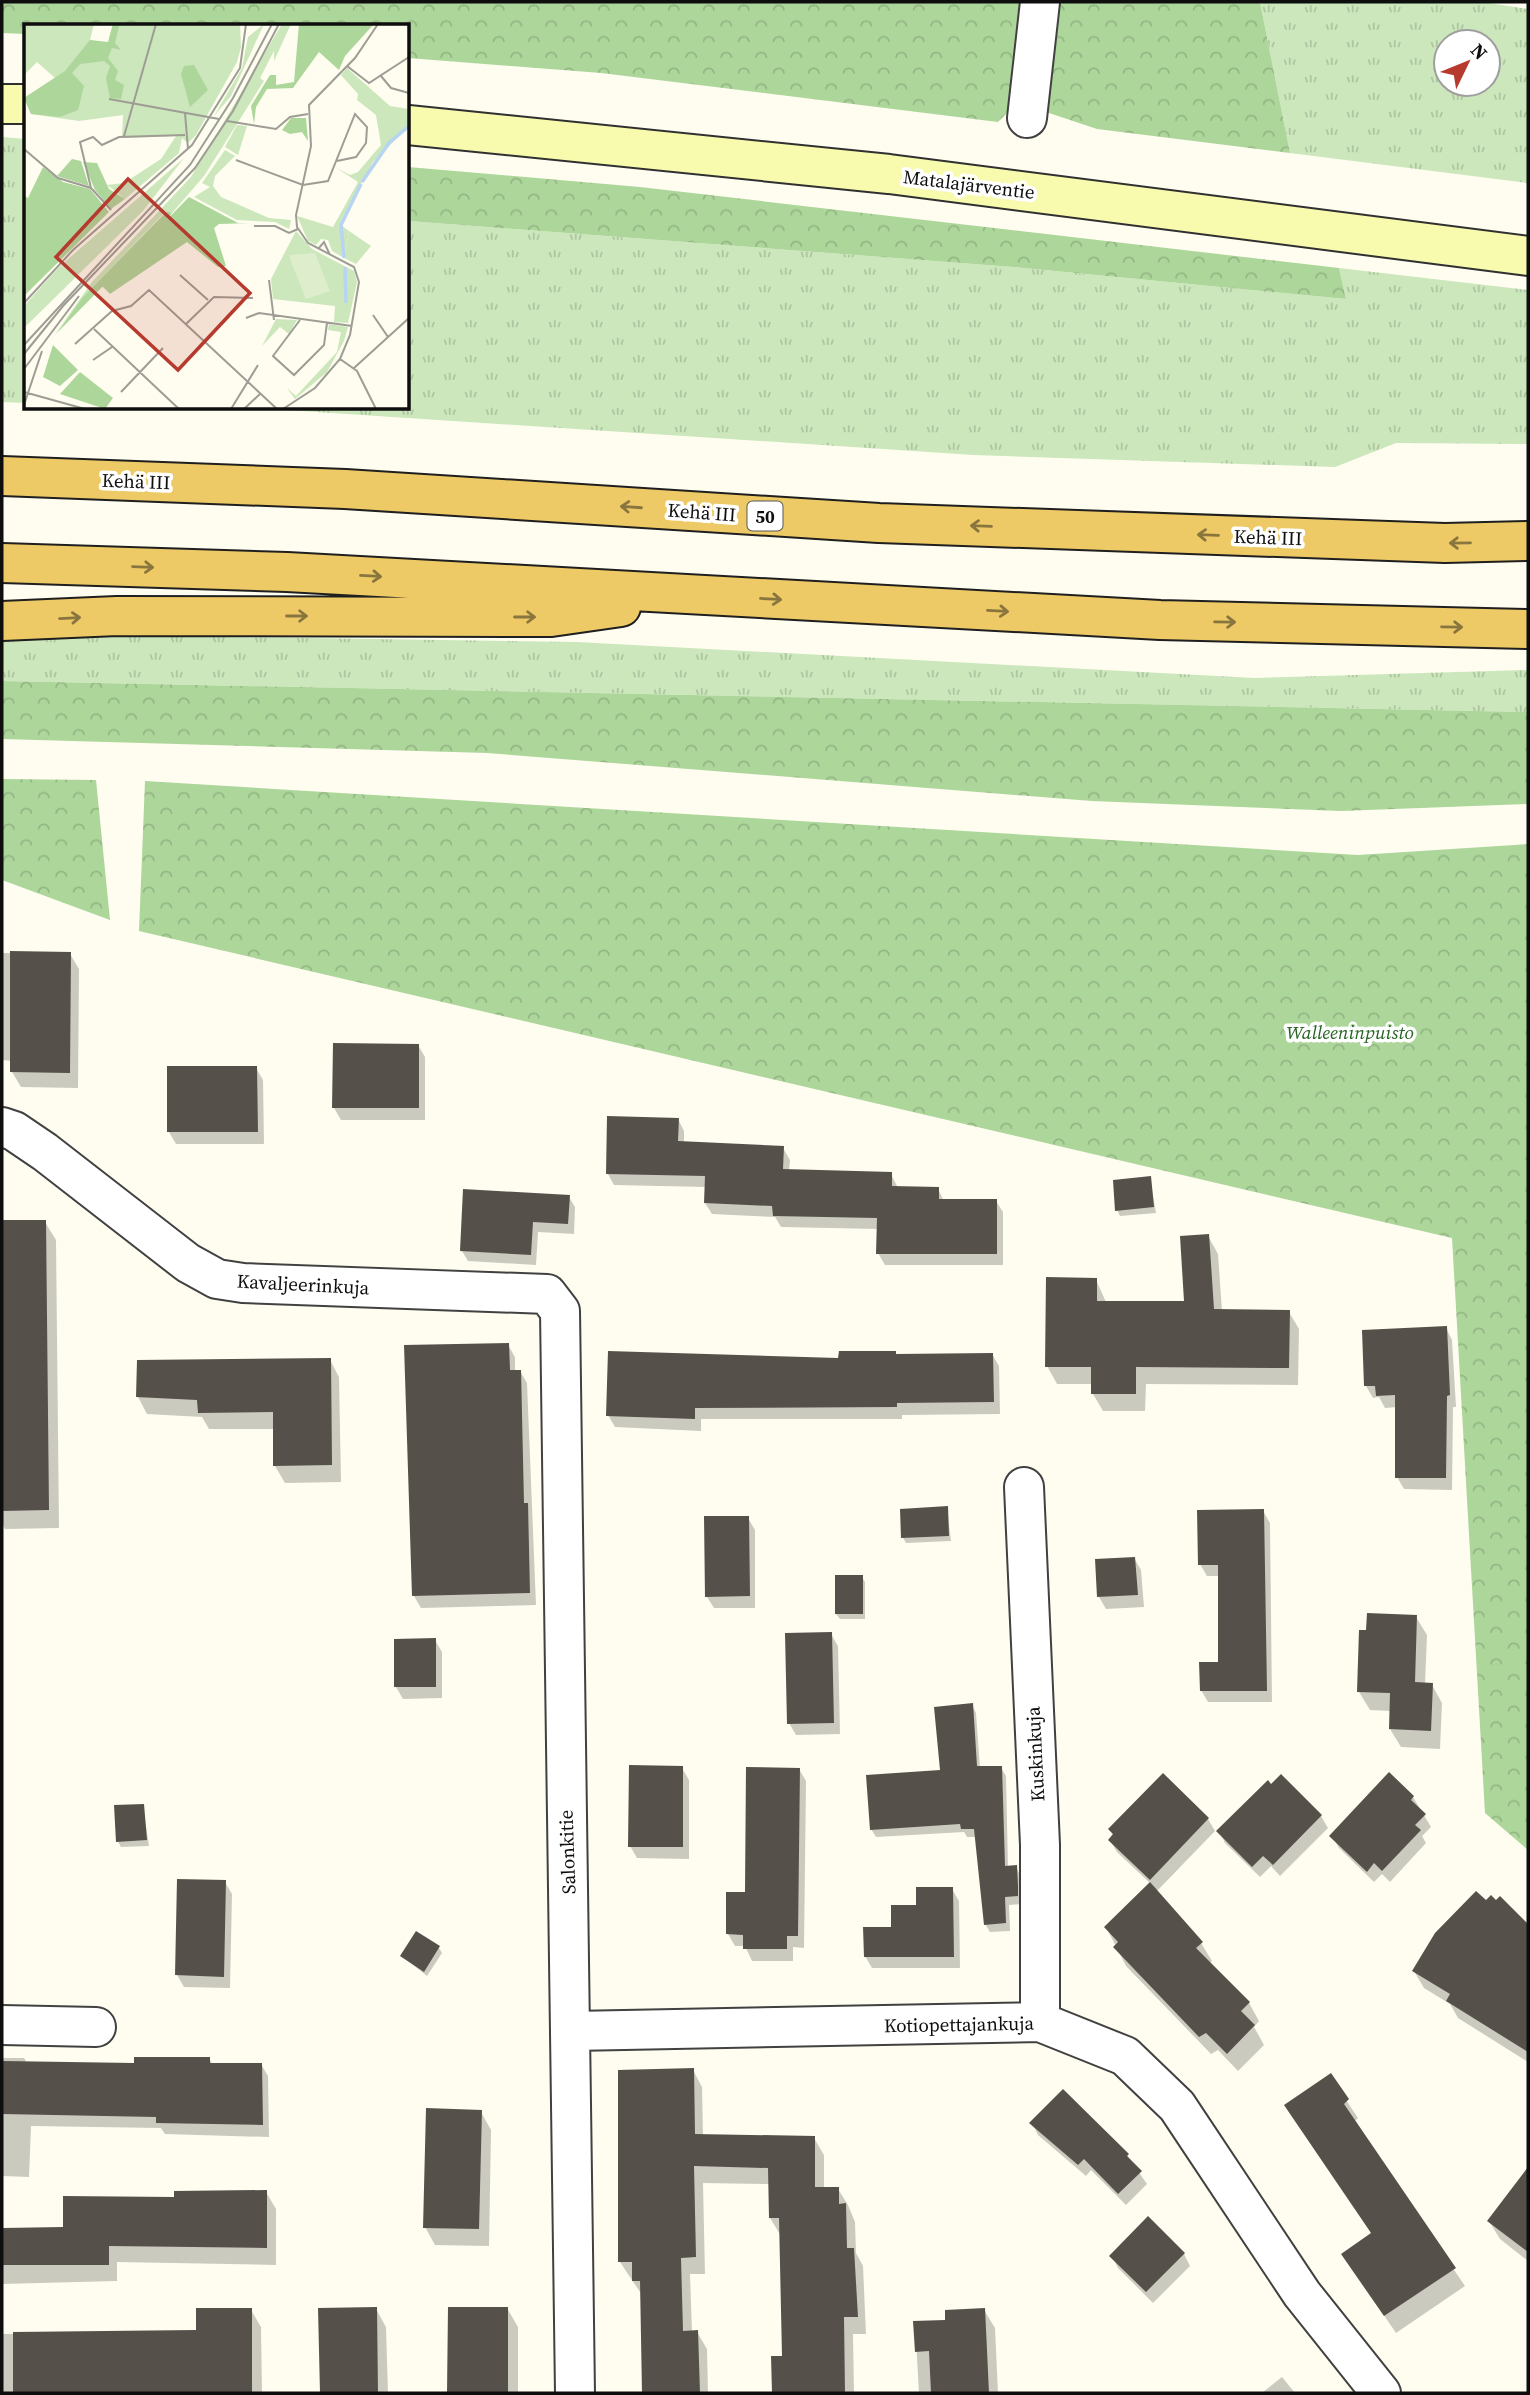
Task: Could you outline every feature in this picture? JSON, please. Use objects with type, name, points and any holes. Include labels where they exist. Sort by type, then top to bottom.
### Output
[{"type":"highway","name":"Kehä III","points":[[2,475],[345,489],[879,523],[1445,544],[1528,541]]},
{"type":"highway","points":[[2,563],[287,572],[1160,620],[1528,629]]},
{"type":"highway","points":[[2,621],[117,615],[551,617],[702,595]]},
{"type":"main road","points":[[2,104],[24,104]]},
{"type":"main road","name":"Matalajärventie","points":[[410,125],[889,174],[1528,256]]},
{"type":"street","points":[[1027,118],[1040,2]]},
{"type":"street","name":"Kavaljeerinkuja","points":[[2,1127],[14,1131],[45,1152],[188,1263],[217,1279],[243,1283],[547,1294],[560,1311]]},
{"type":"street","name":"Salonkitie","points":[[560,1311],[563,1719],[573,2031],[575,2393]]},
{"type":"street","name":"Kuskinkuja","points":[[1024,1486],[1040,1845],[1040,2022]]},
{"type":"street","name":"Kotiopettajankuja","points":[[573,2031],[1040,2022],[1125,2056],[1177,2106],[1302,2294],[1381,2393]]},
{"type":"street","points":[[2,2025],[96,2027]]},
{"type":"green space","points":[[2,2],[1022,2],[1009,111],[998,122],[601,73],[410,58],[410,24],[24,24],[24,34],[2,33]]},
{"type":"green space","points":[[1059,2],[1260,2],[1290,153],[1097,129],[1046,112]]},
{"type":"green space","points":[[1260,2],[1482,2],[1528,9],[1528,183],[1290,153]]},
{"type":"green space","points":[[2,137],[24,139],[24,403],[2,402]]},
{"type":"green space","points":[[410,167],[640,187],[1339,268],[1346,299],[1013,267],[410,221]]},
{"type":"green space","points":[[410,221],[1013,267],[1346,299],[1339,268],[1528,290],[1528,444],[1396,443],[1335,467],[974,455],[287,410],[410,410]]},
{"type":"green space","points":[[91,635],[577,642],[1254,678],[1528,670],[1528,712],[2,681],[2,641]]},
{"type":"green space","points":[[2,681],[1528,712],[1528,804],[1341,811],[1092,801],[487,753],[2,739]]},
{"type":"green space","points":[[2,779],[96,780],[110,920],[2,880]]},
{"type":"green space","name":"Walleeninpuisto","points":[[145,781],[1358,855],[1528,844],[1528,1850],[1485,1813],[1452,1238],[139,931]]},
{"type":"building","points":[[10,951],[71,952],[70,1073],[10,1072]]},
{"type":"building","points":[[333,1043],[419,1044],[419,1108],[332,1108]]},
{"type":"building","points":[[167,1066],[257,1066],[258,1132],[167,1132]]},
{"type":"building","points":[[607,1116],[679,1118],[678,1141],[784,1146],[783,1169],[892,1172],[892,1186],[939,1187],[939,1199],[997,1199],[997,1254],[876,1254],[877,1218],[773,1216],[772,1206],[704,1203],[705,1176],[606,1174]]},
{"type":"building","points":[[1151,1176],[1154,1207],[1115,1211],[1113,1180]]},
{"type":"building","points":[[463,1189],[570,1195],[568,1224],[533,1222],[531,1255],[460,1251]]},
{"type":"building","points":[[2,1220],[46,1220],[49,1510],[2,1511]]},
{"type":"building","points":[[1209,1234],[1214,1309],[1290,1310],[1289,1368],[1136,1367],[1136,1394],[1091,1394],[1091,1367],[1045,1367],[1046,1277],[1097,1278],[1097,1301],[1184,1301],[1180,1236]]},
{"type":"building","points":[[1447,1326],[1450,1395],[1447,1396],[1446,1478],[1395,1478],[1395,1395],[1376,1396],[1375,1386],[1364,1386],[1362,1330]]},
{"type":"building","points":[[509,1343],[510,1370],[521,1370],[524,1503],[528,1503],[530,1593],[412,1596],[404,1345]]},
{"type":"building","points":[[608,1351],[838,1358],[839,1351],[896,1351],[896,1354],[993,1353],[994,1402],[897,1403],[897,1407],[695,1408],[695,1419],[606,1416]]},
{"type":"building","points":[[331,1358],[332,1465],[273,1466],[273,1412],[198,1413],[197,1400],[136,1397],[137,1360]]},
{"type":"building","points":[[948,1506],[949,1536],[901,1538],[900,1509]]},
{"type":"building","points":[[1264,1509],[1267,1691],[1200,1691],[1199,1662],[1218,1662],[1218,1565],[1198,1565],[1197,1510]]},
{"type":"building","points":[[704,1516],[749,1516],[750,1596],[705,1597]]},
{"type":"building","points":[[1135,1557],[1138,1595],[1097,1597],[1095,1559]]},
{"type":"building","points":[[835,1575],[863,1575],[863,1614],[835,1614]]},
{"type":"building","points":[[1367,1613],[1417,1615],[1415,1682],[1433,1683],[1431,1731],[1389,1729],[1390,1693],[1357,1692],[1359,1630],[1366,1630]]},
{"type":"building","points":[[832,1632],[834,1723],[787,1724],[785,1633]]},
{"type":"building","points":[[436,1638],[436,1687],[394,1687],[394,1639]]},
{"type":"building","points":[[973,1703],[977,1766],[1002,1766],[1005,1866],[1017,1865],[1018,1896],[1005,1897],[1006,1923],[984,1925],[974,1829],[961,1829],[960,1824],[870,1830],[866,1775],[940,1770],[934,1707]]},
{"type":"building","points":[[629,1765],[683,1766],[683,1847],[628,1847]]},
{"type":"building","points":[[746,1767],[800,1768],[798,1936],[787,1936],[787,1949],[743,1949],[743,1935],[726,1934],[726,1892],[745,1892]]},
{"type":"building","points":[[1389,1772],[1414,1796],[1411,1800],[1426,1814],[1415,1825],[1421,1830],[1382,1871],[1374,1863],[1367,1872],[1329,1836]]},
{"type":"building","points":[[1163,1773],[1209,1818],[1150,1880],[1108,1840],[1113,1834],[1108,1829]]},
{"type":"building","points":[[1281,1774],[1322,1815],[1273,1865],[1263,1856],[1252,1867],[1216,1831],[1268,1780],[1271,1784]]},
{"type":"building","points":[[144,1804],[147,1840],[116,1842],[114,1805]]},
{"type":"building","points":[[177,1879],[226,1880],[224,1977],[175,1975]]},
{"type":"building","points":[[1150,1882],[1203,1942],[1196,1948],[1250,2002],[1241,2011],[1255,2025],[1227,2054],[1206,2033],[1199,2037],[1113,1947],[1118,1942],[1104,1927]]},
{"type":"building","points":[[916,1887],[953,1887],[954,1957],[864,1957],[863,1927],[891,1927],[891,1905],[916,1905]]},
{"type":"building","points":[[1476,1891],[1486,1900],[1491,1895],[1496,1900],[1500,1896],[1528,1924],[1528,2052],[1446,2001],[1450,1994],[1412,1971],[1435,1933]]},
{"type":"building","points":[[416,1931],[440,1946],[424,1972],[400,1956]]},
{"type":"building","points":[[134,2057],[210,2057],[210,2063],[262,2063],[263,2125],[156,2123],[156,2117],[2,2114],[2,2061],[134,2063]]},
{"type":"building","points":[[694,2068],[695,2134],[815,2136],[815,2187],[839,2187],[839,2204],[846,2203],[847,2248],[854,2248],[858,2317],[844,2317],[845,2393],[772,2393],[771,2356],[782,2356],[779,2218],[769,2218],[768,2168],[694,2166],[696,2257],[681,2258],[683,2331],[698,2330],[700,2393],[642,2393],[640,2281],[632,2281],[632,2262],[618,2262],[618,2070]]},
{"type":"building","points":[[1331,2073],[1349,2099],[1344,2104],[1456,2268],[1384,2316],[1341,2254],[1371,2233],[1284,2105]]},
{"type":"building","points":[[1063,2089],[1129,2154],[1127,2156],[1142,2171],[1118,2194],[1084,2159],[1078,2165],[1029,2123]]},
{"type":"building","points":[[426,2108],[482,2110],[479,2229],[423,2228]]},
{"type":"building","points":[[1528,2167],[1528,2252],[1487,2221]]},
{"type":"building","points":[[267,2190],[267,2248],[109,2246],[109,2265],[2,2265],[2,2228],[63,2227],[63,2196],[174,2197],[174,2191]]},
{"type":"building","points":[[1148,2216],[1185,2253],[1146,2292],[1109,2256]]},
{"type":"building","points":[[377,2307],[378,2393],[320,2393],[318,2308]]},
{"type":"building","points":[[448,2307],[508,2307],[508,2393],[447,2393]]},
{"type":"building","points":[[196,2308],[252,2308],[252,2393],[13,2393],[13,2332],[196,2330]]},
{"type":"building","points":[[985,2308],[989,2393],[931,2393],[929,2351],[915,2352],[913,2321],[945,2320],[945,2310]]}]
